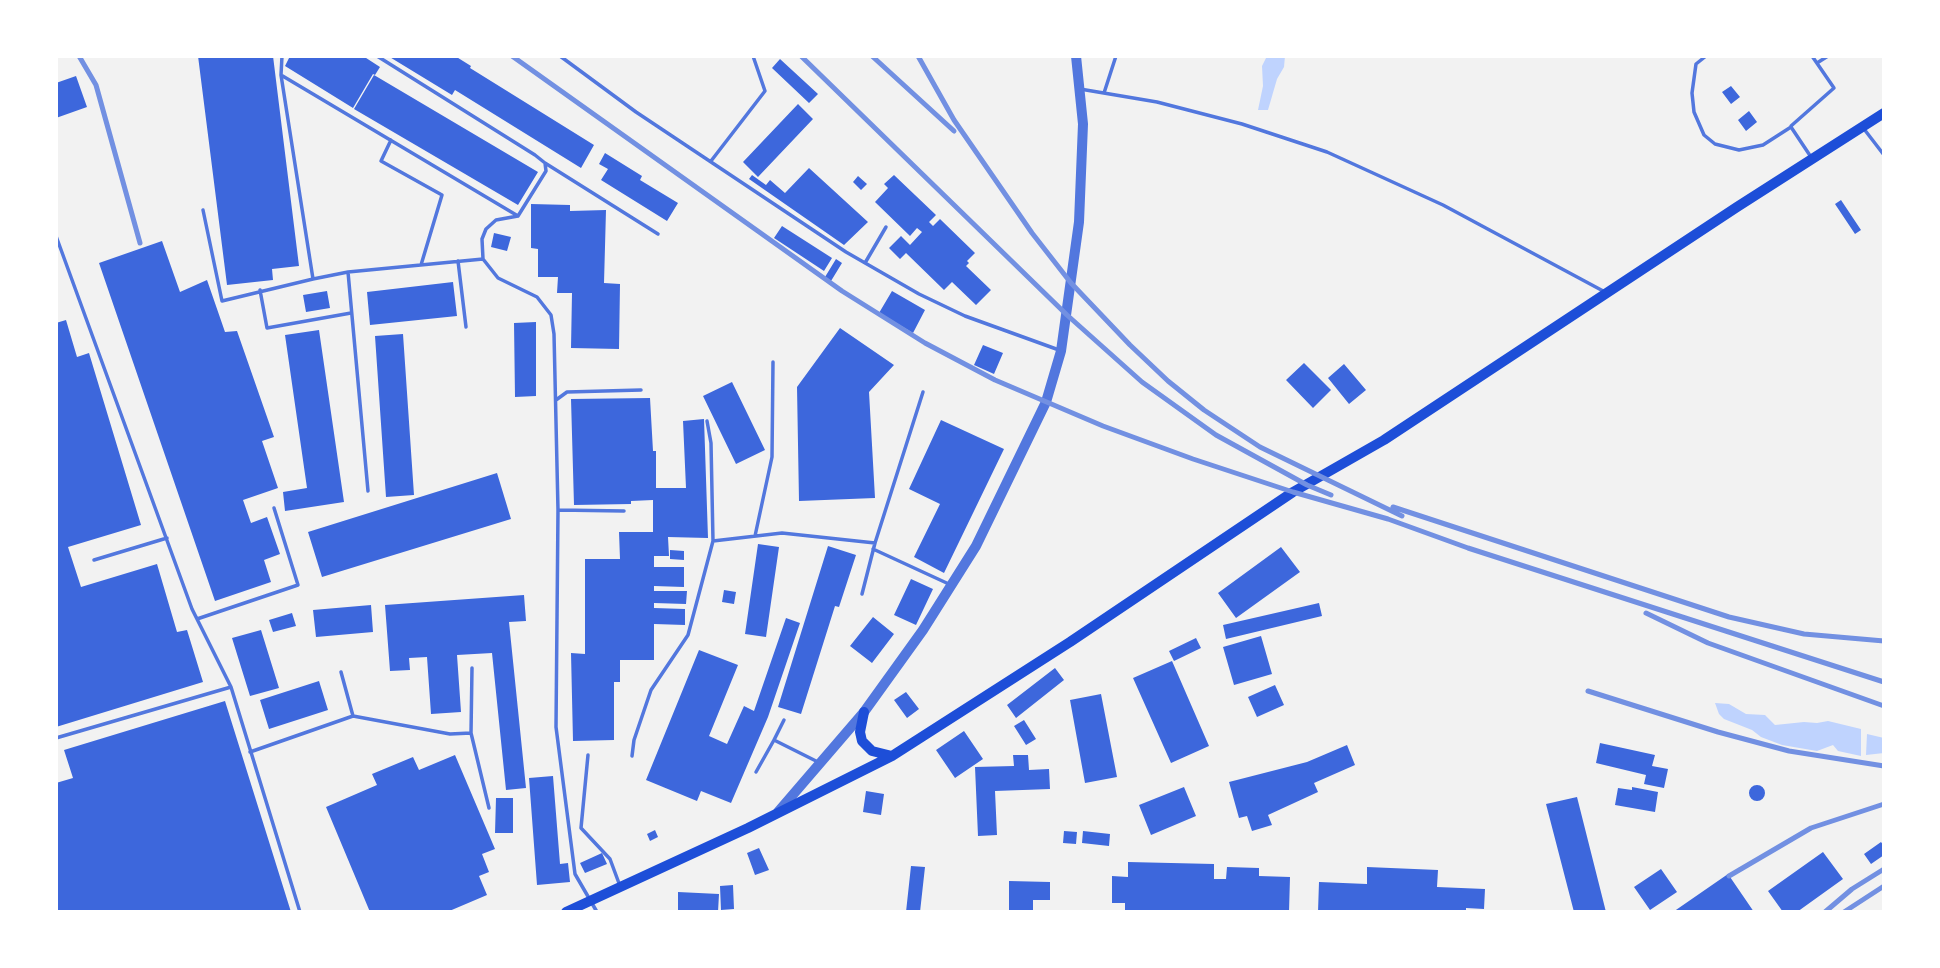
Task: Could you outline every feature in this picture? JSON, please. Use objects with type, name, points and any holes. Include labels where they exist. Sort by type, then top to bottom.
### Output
[{"type":"main road","points":[[566,912],[776,814],[892,755],[1070,642],[1293,492],[1384,440],[1884,113]]},
{"type":"main road","points":[[864,712],[860,732],[862,741],[873,751],[892,755]]},
{"type":"street","points":[[776,814],[864,712],[923,630],[976,546],[1046,402],[1061,351],[1079,222],[1083,124],[1076,56]]},
{"type":"lane","points":[[377,56],[657,234]]},
{"type":"lane","points":[[560,56],[636,112],[865,263],[919,294],[965,316],[1061,351]]},
{"type":"lane","points":[[711,161],[765,91],[753,56]]},
{"type":"lane","points":[[1104,93],[1116,56]]},
{"type":"lane","points":[[1706,56],[1696,64],[1692,93],[1694,112],[1704,135],[1715,144],[1739,150],[1763,145],[1791,127],[1833,88],[1812,56]]},
{"type":"lane","points":[[1817,64],[1828,56]]},
{"type":"lane","points":[[281,57],[281,75],[313,279]]},
{"type":"lane","points":[[281,75],[518,216]]},
{"type":"lane","points":[[1080,89],[1157,102],[1242,124],[1327,152],[1443,205],[1607,293]]},
{"type":"lane","points":[[1791,127],[1812,159]]},
{"type":"lane","points":[[1862,127],[1884,155]]},
{"type":"lane","points":[[391,141],[381,161],[442,195],[421,265]]},
{"type":"lane","points":[[544,163],[546,171],[518,216],[496,220],[486,229],[482,239],[483,258],[498,278],[537,297],[551,315],[554,334],[558,510],[556,727],[575,874],[597,912]]},
{"type":"lane","points":[[203,210],[222,301],[260,290],[348,272],[483,258]]},
{"type":"lane","points":[[865,263],[886,227]]},
{"type":"lane","points":[[56,236],[197,619],[230,687],[300,912]]},
{"type":"lane","points":[[458,261],[466,327]]},
{"type":"lane","points":[[348,272],[368,491]]},
{"type":"lane","points":[[260,290],[267,328],[352,313]]},
{"type":"lane","points":[[755,536],[772,457],[773,362]]},
{"type":"lane","points":[[556,400],[567,392],[641,390]]},
{"type":"lane","points":[[862,594],[875,542],[923,391]]},
{"type":"lane","points":[[632,757],[634,740],[651,690],[688,635],[713,541],[711,443],[707,421]]},
{"type":"lane","points":[[197,619],[298,585],[274,508]]},
{"type":"lane","points":[[558,510],[624,511]]},
{"type":"lane","points":[[713,541],[782,533],[875,542]]},
{"type":"lane","points":[[94,561],[167,538]]},
{"type":"lane","points":[[873,549],[951,585]]},
{"type":"lane","points":[[472,668],[471,733],[489,808]]},
{"type":"lane","points":[[341,673],[354,716]]},
{"type":"lane","points":[[56,738],[230,687]]},
{"type":"lane","points":[[250,752],[354,716],[450,734],[471,733]]},
{"type":"lane","points":[[756,772],[784,720]]},
{"type":"lane","points":[[774,740],[821,763]]},
{"type":"lane","points":[[588,755],[581,828],[610,859],[620,888]]},
{"type":"water","points":[[1267,56],[1285,56],[1284,67],[1277,79],[1268,110],[1258,110],[1263,86],[1262,66]]},
{"type":"water","points":[[1715,703],[1729,704],[1746,714],[1765,715],[1775,725],[1828,721],[1861,729],[1861,756],[1838,751],[1833,745],[1817,751],[1782,745],[1724,719]]},
{"type":"water","points":[[1867,734],[1884,738],[1884,753],[1866,755]]},
{"type":"building","points":[[198,56],[273,56],[299,266],[272,269],[273,280],[227,285]]},
{"type":"building","points":[[290,56],[363,56],[380,67],[353,108],[285,66]]},
{"type":"building","points":[[388,56],[455,56],[594,145],[581,168],[455,90],[452,95]]},
{"type":"building","points":[[780,59],[818,94],[809,103],[772,68]]},
{"type":"building","points":[[374,75],[538,172],[518,205],[354,109]]},
{"type":"building","points":[[76,76],[87,107],[56,118],[56,83]]},
{"type":"building","points":[[1731,86],[1740,97],[1731,104],[1722,92]]},
{"type":"building","points":[[798,104],[813,119],[758,177],[743,162]]},
{"type":"building","points":[[1749,111],[1757,122],[1746,131],[1738,120]]},
{"type":"building","points":[[605,153],[642,176],[640,180],[678,203],[667,221],[601,180],[608,169],[599,164]]},
{"type":"building","points":[[809,168],[868,222],[844,245],[749,179],[752,175],[766,185],[770,180],[785,193]]},
{"type":"building","points":[[894,175],[936,215],[929,222],[933,226],[940,219],[975,253],[966,266],[991,290],[976,305],[952,282],[944,290],[906,253],[900,259],[889,248],[901,236],[910,245],[922,232],[917,228],[910,236],[875,202],[888,188],[884,184]]},
{"type":"building","points":[[858,176],[867,184],[861,190],[853,182]]},
{"type":"building","points":[[1841,200],[1861,230],[1855,234],[1835,204]]},
{"type":"building","points":[[531,204],[570,205],[570,211],[606,210],[604,283],[620,284],[619,349],[571,348],[572,293],[557,293],[558,277],[538,277],[538,249],[531,248]]},
{"type":"building","points":[[782,226],[832,258],[824,271],[774,238]]},
{"type":"building","points":[[494,233],[511,237],[507,251],[491,247]]},
{"type":"building","points":[[162,241],[180,292],[207,280],[225,332],[237,331],[274,437],[262,441],[278,488],[243,500],[251,523],[267,517],[280,554],[264,560],[271,582],[215,601],[99,263]]},
{"type":"building","points":[[836,259],[842,263],[831,281],[825,277]]},
{"type":"building","points":[[453,282],[457,316],[370,325],[367,292]]},
{"type":"building","points":[[327,291],[330,308],[306,312],[303,295]]},
{"type":"building","points":[[892,291],[925,310],[913,333],[879,313]]},
{"type":"building","points":[[66,320],[77,357],[89,353],[141,525],[68,547],[81,587],[157,564],[177,632],[187,630],[203,682],[56,727],[56,323]]},
{"type":"building","points":[[536,322],[536,396],[515,397],[514,323]]},
{"type":"building","points":[[840,328],[894,365],[869,392],[875,498],[799,501],[797,387]]},
{"type":"building","points":[[319,330],[344,502],[285,511],[283,492],[307,488],[285,335]]},
{"type":"building","points":[[403,334],[414,495],[386,497],[375,336]]},
{"type":"building","points":[[983,345],[1003,353],[994,374],[974,365]]},
{"type":"building","points":[[1304,363],[1331,390],[1313,408],[1286,380]]},
{"type":"building","points":[[1344,364],[1366,390],[1349,404],[1328,378]]},
{"type":"building","points":[[732,382],[765,450],[736,464],[703,396]]},
{"type":"building","points":[[650,398],[653,451],[656,451],[656,488],[686,488],[683,421],[704,419],[708,538],[668,537],[669,556],[654,556],[654,567],[684,567],[684,587],[654,586],[654,591],[687,591],[686,604],[654,603],[654,608],[685,609],[685,625],[654,624],[654,660],[620,660],[620,682],[614,682],[614,740],[573,741],[571,653],[585,654],[585,559],[620,559],[619,532],[653,532],[653,500],[631,501],[631,504],[574,505],[571,399]]},
{"type":"building","points":[[941,420],[1004,449],[944,573],[914,557],[940,504],[909,489]]},
{"type":"building","points":[[497,473],[511,519],[322,577],[308,532]]},
{"type":"building","points":[[758,544],[779,547],[766,637],[745,634]]},
{"type":"building","points":[[828,546],[856,555],[839,607],[835,606],[801,714],[778,707]]},
{"type":"building","points":[[1281,547],[1300,572],[1236,618],[1218,593]]},
{"type":"building","points":[[670,550],[684,551],[684,560],[670,559]]},
{"type":"building","points":[[911,579],[933,589],[916,625],[894,615]]},
{"type":"building","points":[[724,590],[736,592],[734,604],[722,602]]},
{"type":"building","points":[[524,595],[526,621],[509,622],[526,788],[506,790],[492,653],[457,655],[461,712],[431,714],[427,657],[409,658],[410,670],[390,671],[385,605]]},
{"type":"building","points":[[1319,603],[1322,616],[1226,639],[1223,625]]},
{"type":"building","points":[[371,605],[373,632],[316,637],[313,610]]},
{"type":"building","points":[[292,613],[296,626],[273,632],[269,620]]},
{"type":"building","points":[[873,617],[894,634],[872,663],[850,646]]},
{"type":"building","points":[[786,618],[800,623],[768,717],[731,803],[701,791],[697,801],[646,780],[699,650],[738,665],[709,736],[727,744],[744,706],[754,711]]},
{"type":"building","points":[[261,630],[279,688],[250,696],[232,638]]},
{"type":"building","points":[[1261,636],[1272,674],[1234,685],[1223,647]]},
{"type":"building","points":[[1196,638],[1201,648],[1174,661],[1169,651]]},
{"type":"building","points":[[1172,661],[1209,746],[1171,763],[1133,678]]},
{"type":"building","points":[[1055,668],[1064,680],[1016,718],[1007,705]]},
{"type":"building","points":[[319,681],[328,710],[269,729],[260,700]]},
{"type":"building","points":[[1275,685],[1284,705],[1257,717],[1248,697]]},
{"type":"building","points":[[906,692],[919,709],[907,718],[894,700]]},
{"type":"building","points":[[1101,694],[1117,777],[1085,783],[1070,700]]},
{"type":"building","points":[[225,701],[291,912],[56,912],[56,783],[73,778],[64,750]]},
{"type":"building","points":[[1024,720],[1036,739],[1026,745],[1014,726]]},
{"type":"building","points":[[964,731],[983,759],[955,778],[936,750]]},
{"type":"building","points":[[1600,743],[1655,755],[1652,766],[1668,769],[1664,788],[1644,784],[1646,775],[1596,763]]},
{"type":"building","points":[[1347,745],[1355,765],[1314,783],[1318,792],[1268,815],[1272,825],[1252,831],[1247,816],[1239,818],[1229,782],[1307,762]]},
{"type":"building","points":[[455,755],[495,849],[482,854],[489,872],[479,876],[487,895],[447,912],[370,912],[326,807],[377,785],[372,774],[413,757],[419,770]]},
{"type":"building","points":[[1013,755],[1028,755],[1029,770],[1049,769],[1050,789],[995,791],[997,835],[978,836],[975,767],[1014,766]]},
{"type":"building","points":[[553,776],[560,864],[568,863],[570,882],[537,885],[529,778]]},
{"type":"building","points":[[1757,785],[1765,793],[1757,801],[1749,793]]},
{"type":"building","points":[[1184,787],[1196,816],[1151,835],[1139,805]]},
{"type":"building","points":[[1632,787],[1658,792],[1655,812],[1615,805],[1618,788],[1632,790]]},
{"type":"building","points":[[866,791],[884,794],[881,815],[863,812]]},
{"type":"building","points":[[1577,797],[1606,912],[1574,912],[1546,804]]},
{"type":"building","points":[[496,798],[513,798],[513,833],[495,833]]},
{"type":"building","points":[[655,830],[658,837],[650,841],[647,834]]},
{"type":"building","points":[[1064,831],[1077,832],[1076,844],[1063,843]]},
{"type":"building","points":[[1083,831],[1110,834],[1109,846],[1082,843]]},
{"type":"building","points":[[1881,842],[1884,855],[1871,864],[1864,854]]},
{"type":"building","points":[[759,848],[769,870],[755,875],[747,853]]},
{"type":"building","points":[[1823,852],[1843,879],[1797,912],[1783,912],[1768,891]]},
{"type":"building","points":[[602,853],[607,864],[585,873],[580,863]]},
{"type":"building","points":[[1128,862],[1214,864],[1214,879],[1226,879],[1227,867],[1259,868],[1259,876],[1290,877],[1289,912],[1125,912],[1125,903],[1112,903],[1112,876],[1128,877]]},
{"type":"building","points":[[911,866],[925,867],[920,912],[906,912]]},
{"type":"building","points":[[1367,867],[1438,870],[1437,887],[1485,889],[1484,909],[1466,908],[1466,912],[1318,912],[1319,882],[1367,884]]},
{"type":"building","points":[[1661,869],[1677,892],[1650,910],[1634,887]]},
{"type":"building","points":[[1728,874],[1754,912],[1673,912]]},
{"type":"building","points":[[1009,881],[1050,882],[1050,900],[1033,900],[1033,911],[1009,910]]},
{"type":"building","points":[[733,885],[734,909],[721,910],[720,886]]},
{"type":"building","points":[[678,892],[719,894],[718,912],[678,912]]},
{"type":"railway","points":[[79,56],[96,85],[140,243]]},
{"type":"railway","points":[[512,56],[842,291],[925,343],[995,380],[1103,426],[1193,459],[1293,492],[1388,519],[1468,548],[1884,682]]},
{"type":"railway","points":[[801,56],[1067,315],[1142,382],[1216,435],[1307,485],[1331,495]]},
{"type":"railway","points":[[872,56],[954,131]]},
{"type":"railway","points":[[918,56],[954,120],[1032,233],[1071,283],[1130,345],[1204,410],[1260,447],[1402,516]]},
{"type":"railway","points":[[1393,507],[1729,617],[1804,634],[1884,641]]},
{"type":"railway","points":[[1646,613],[1708,643],[1884,706]]},
{"type":"railway","points":[[1588,691],[1718,732],[1789,751],[1884,766]]},
{"type":"railway","points":[[1729,876],[1811,828],[1884,804]]},
{"type":"railway","points":[[1825,912],[1852,889],[1884,869]]},
{"type":"railway","points":[[1844,912],[1884,886]]}]
